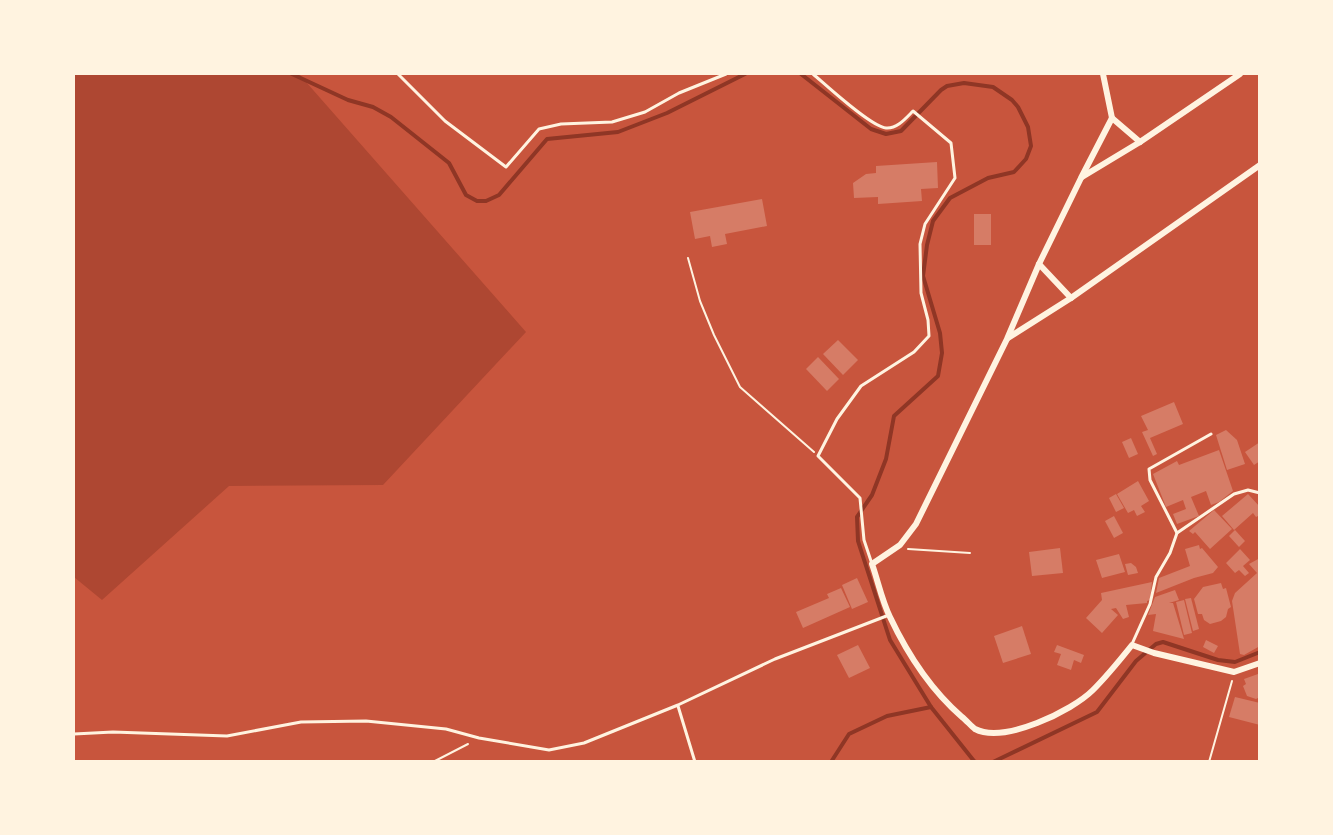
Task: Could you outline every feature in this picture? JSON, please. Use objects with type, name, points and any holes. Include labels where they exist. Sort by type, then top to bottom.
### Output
[{"type":"street","points":[[1103,74],[1112,118],[1140,142]]},
{"type":"street","points":[[1081,178],[1140,142],[1240,74]]},
{"type":"street","points":[[1112,118],[1081,178],[1007,339],[916,524],[900,545],[872,564],[889,615],[925,676],[948,705],[976,729],[995,733],[1021,728],[1069,709],[1092,691],[1134,646],[1234,672],[1260,663]]},
{"type":"street","points":[[1007,339],[1071,298],[1260,165]]},
{"type":"street","points":[[1040,264],[1071,298]]},
{"type":"lane","points":[[398,74],[445,121],[506,167],[539,129],[561,124],[612,122],[645,112],[679,93],[726,74]]},
{"type":"lane","points":[[813,74],[874,124],[886,128],[898,125],[913,111],[951,143],[955,178],[925,224],[920,244],[921,293],[928,320],[929,336],[914,352],[861,386],[837,419],[818,456],[860,498],[864,540],[872,564]]},
{"type":"lane","points":[[1177,533],[1150,480],[1149,469],[1211,434]]},
{"type":"lane","points":[[1134,646],[1150,604],[1156,578],[1170,553],[1177,533],[1234,494],[1248,489],[1260,493]]},
{"type":"lane","points":[[74,734],[113,732],[227,736],[300,722],[366,721],[446,729],[479,738],[549,750],[584,743],[678,705],[775,659],[889,615]]},
{"type":"lane","points":[[678,705],[695,762]]},
{"type":"path","points":[[688,258],[704,310],[740,387],[818,456]]},
{"type":"path","points":[[900,545],[908,549],[970,553]]},
{"type":"path","points":[[1209,762],[1234,672]]},
{"type":"path","points":[[433,762],[479,738]]},
{"type":"shaded area","points":[[74,74],[299,74],[526,332],[383,485],[229,486],[102,600],[74,577]]},
{"type":"building","points":[[937,162],[938,188],[921,189],[922,201],[878,204],[878,197],[854,198],[853,183],[866,174],[876,173],[876,166]]},
{"type":"building","points":[[762,199],[767,226],[725,234],[727,244],[712,247],[710,236],[695,239],[690,212]]},
{"type":"building","points":[[974,214],[991,214],[991,245],[974,245]]},
{"type":"building","points":[[838,340],[858,360],[843,375],[823,354]]},
{"type":"building","points":[[818,357],[839,379],[827,391],[806,369]]},
{"type":"building","points":[[1174,402],[1183,424],[1150,438],[1157,454],[1153,456],[1142,432],[1148,430],[1141,416]]},
{"type":"building","points":[[1226,430],[1237,440],[1245,464],[1227,470],[1216,435]]},
{"type":"building","points":[[1131,438],[1138,454],[1129,458],[1122,442]]},
{"type":"building","points":[[1260,442],[1260,461],[1254,465],[1245,452]]},
{"type":"building","points":[[1219,450],[1233,491],[1211,505],[1206,491],[1191,497],[1199,516],[1177,524],[1173,514],[1186,509],[1183,500],[1166,507],[1153,474],[1177,461],[1179,465]]},
{"type":"building","points":[[1138,481],[1149,501],[1141,506],[1145,512],[1137,516],[1134,510],[1128,513],[1117,494]]},
{"type":"building","points":[[1116,494],[1124,508],[1116,512],[1109,498]]},
{"type":"building","points":[[1248,494],[1260,507],[1260,515],[1256,517],[1253,513],[1234,530],[1222,516]]},
{"type":"building","points":[[1214,510],[1232,529],[1210,549],[1195,532],[1193,534],[1189,531]]},
{"type":"building","points":[[1114,516],[1123,533],[1114,538],[1105,521]]},
{"type":"building","points":[[1235,530],[1245,541],[1239,547],[1229,536]]},
{"type":"building","points":[[1199,545],[1200,549],[1202,548],[1218,567],[1213,573],[1156,593],[1159,578],[1190,566],[1185,549]]},
{"type":"building","points":[[1060,548],[1063,573],[1032,576],[1029,552]]},
{"type":"building","points":[[1240,549],[1250,560],[1243,566],[1249,573],[1245,576],[1239,570],[1235,573],[1226,563]]},
{"type":"building","points":[[1119,554],[1125,572],[1102,578],[1096,560]]},
{"type":"building","points":[[1260,558],[1260,646],[1244,655],[1240,654],[1232,601],[1235,593],[1257,573],[1249,564]]},
{"type":"building","points":[[1131,563],[1136,567],[1138,573],[1128,575],[1125,564]]},
{"type":"building","points":[[857,578],[868,602],[852,609],[842,585]]},
{"type":"building","points":[[1152,582],[1150,600],[1147,603],[1126,605],[1129,617],[1123,619],[1116,608],[1111,609],[1118,615],[1102,633],[1086,618],[1102,600],[1101,593]]},
{"type":"building","points":[[1221,583],[1223,589],[1226,588],[1231,607],[1226,617],[1210,624],[1204,620],[1202,614],[1198,614],[1194,599],[1203,587]]},
{"type":"building","points":[[841,588],[850,607],[803,628],[796,612],[829,598],[827,594]]},
{"type":"building","points":[[1175,590],[1179,600],[1169,603],[1173,603],[1184,639],[1153,631],[1156,614],[1148,615],[1155,597]]},
{"type":"building","points":[[1191,598],[1199,629],[1193,631],[1185,599]]},
{"type":"building","points":[[1184,600],[1192,633],[1184,635],[1176,602]]},
{"type":"building","points":[[1022,626],[1031,654],[1003,663],[994,636]]},
{"type":"building","points":[[1206,640],[1218,646],[1214,653],[1203,647]]},
{"type":"building","points":[[858,645],[870,668],[849,678],[837,655]]},
{"type":"building","points":[[1057,645],[1084,655],[1081,663],[1074,660],[1071,670],[1057,665],[1061,654],[1054,652]]},
{"type":"building","points":[[1258,674],[1260,697],[1256,699],[1247,696],[1243,686],[1246,684],[1244,679]]},
{"type":"building","points":[[1235,697],[1260,703],[1260,725],[1229,717]]},
{"type":"waterway","points":[[292,74],[348,100],[373,107],[391,117],[449,163],[466,195],[477,201],[486,201],[499,195],[547,139],[618,132],[667,113],[745,74]]},
{"type":"waterway","points":[[801,74],[871,129],[886,134],[901,131],[947,86],[964,83],[993,87],[1012,100],[1028,127],[1031,146],[1026,159],[1014,172],[988,178],[950,198],[933,221],[923,276],[940,333],[942,353],[938,376],[894,416],[886,459],[872,495],[857,517],[858,541],[890,640],[931,707],[976,762]]},
{"type":"waterway","points":[[993,762],[1097,712],[1136,661],[1156,644],[1163,642],[1218,660],[1235,662],[1260,652]]},
{"type":"waterway","points":[[831,762],[849,734],[887,716],[931,707]]}]
